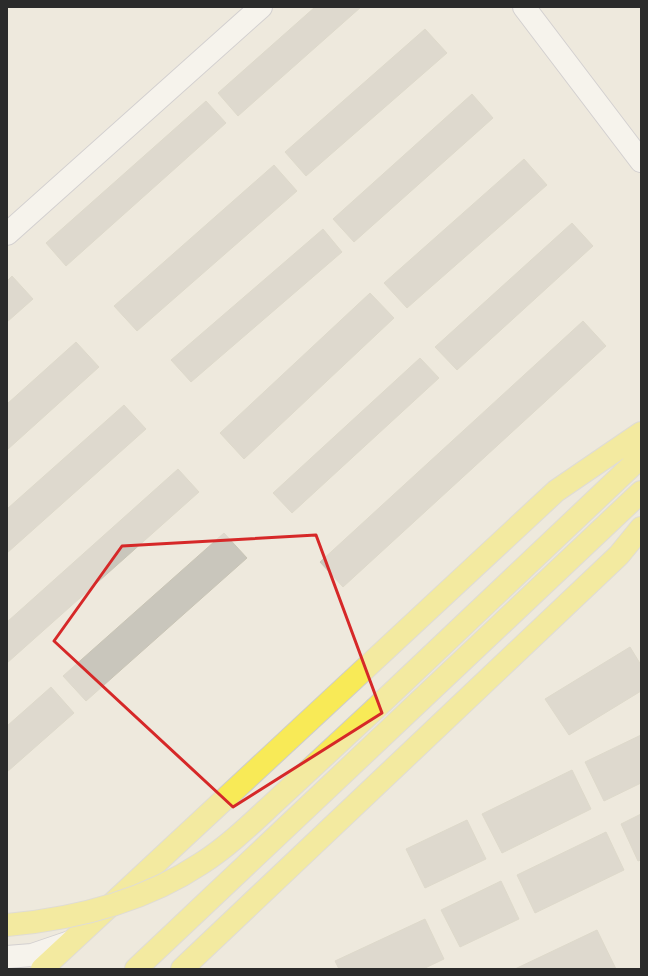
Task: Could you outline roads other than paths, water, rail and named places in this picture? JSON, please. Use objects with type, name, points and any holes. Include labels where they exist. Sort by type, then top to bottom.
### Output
[{"type":"main road","points":[[42,969],[556,491],[641,433]]},
{"type":"main road","points":[[7,925],[30,923],[93,910],[167,883],[203,863],[247,828],[641,458]]},
{"type":"main road","points":[[136,969],[641,492]]},
{"type":"main road","points":[[182,969],[619,555],[641,528]]},
{"type":"main road","points":[[192,969],[205,947]]},
{"type":"street","points":[[7,234],[261,7]]},
{"type":"street","points":[[524,7],[641,161]]},
{"type":"street","points":[[7,957],[32,954],[70,942]]}]
